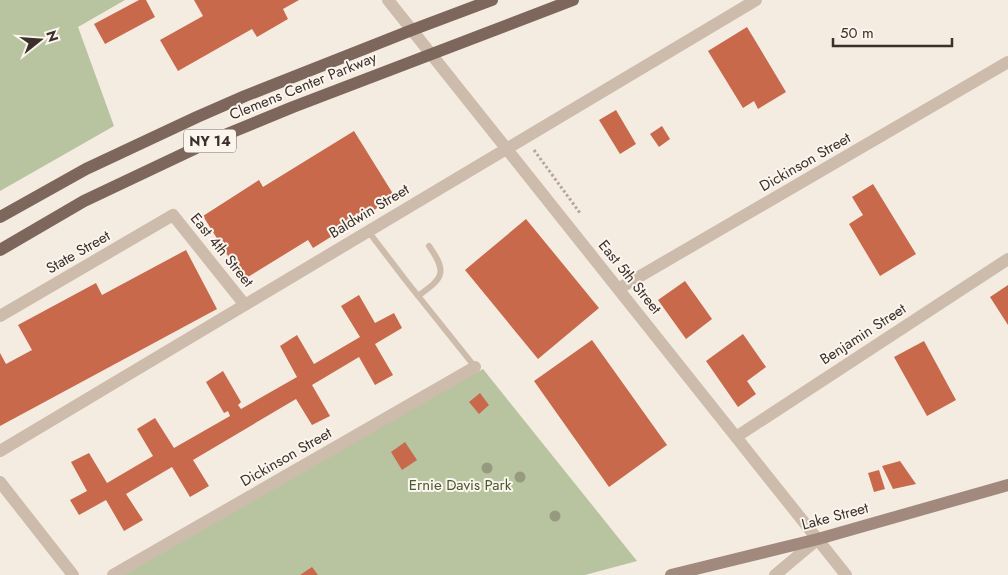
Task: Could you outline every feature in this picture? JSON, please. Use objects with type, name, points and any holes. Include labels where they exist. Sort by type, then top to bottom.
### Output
[{"type":"main road","name":"Clemens Center Parkway","points":[[0,216],[86,169],[197,117],[245,96],[492,0]]},
{"type":"main road","name":"Clemens Center Parkway","points":[[0,250],[84,201],[215,139],[573,0]]},
{"type":"street","name":"East 5th Street","points":[[388,0],[846,575]]},
{"type":"street","name":"Baldwin Street","points":[[0,450],[756,0]]},
{"type":"street","name":"Dickinson Street","points":[[618,289],[1008,62]]},
{"type":"street","name":"East 4th Street","points":[[173,215],[245,305]]},
{"type":"street","name":"State Street","points":[[0,316],[173,215]]},
{"type":"street","name":"Benjamin Street","points":[[736,437],[1008,259]]},
{"type":"street","name":"Dickinson Street","points":[[113,575],[475,367]]},
{"type":"street","points":[[0,482],[73,575]]},
{"type":"street","name":"Lake Street","points":[[670,575],[818,539],[1008,485]]},
{"type":"street","points":[[775,575],[818,539]]},
{"type":"lane","points":[[368,231],[475,367]]},
{"type":"lane","points":[[418,296],[435,284],[439,277],[440,267],[429,246]]},
{"type":"path","points":[[534,150],[580,213]]},
{"type":"green space","points":[[0,0],[125,0],[78,27],[114,126],[0,191]]},
{"type":"green space","name":"Ernie Davis Park","points":[[483,369],[637,561],[585,575],[114,575]]},
{"type":"building","points":[[139,0],[146,0],[155,17],[105,44],[94,24]]},
{"type":"building","points":[[194,0],[299,0],[283,9],[288,19],[257,37],[252,29],[178,71],[160,40],[203,16]]},
{"type":"building","points":[[747,27],[786,92],[758,109],[754,101],[743,108],[708,51]]},
{"type":"building","points":[[616,110],[636,144],[620,154],[599,120]]},
{"type":"building","points":[[662,126],[670,139],[659,147],[650,134]]},
{"type":"building","points":[[354,131],[395,197],[313,248],[308,240],[243,280],[203,216],[259,180],[263,187]]},
{"type":"building","points":[[873,184],[916,254],[880,276],[849,224],[863,215],[852,197]]},
{"type":"building","points":[[526,219],[599,308],[538,359],[465,270]]},
{"type":"building","points":[[186,250],[217,309],[0,426],[0,353],[6,364],[32,350],[18,325],[96,283],[102,295]]},
{"type":"building","points":[[685,281],[712,319],[686,339],[658,300]]},
{"type":"building","points":[[1008,285],[1008,325],[990,297]]},
{"type":"building","points":[[359,295],[375,323],[394,313],[402,328],[375,344],[393,375],[375,385],[359,357],[312,385],[330,416],[312,425],[296,399],[193,460],[209,486],[190,497],[172,467],[126,494],[143,520],[124,531],[106,500],[79,515],[70,500],[87,491],[71,462],[89,453],[107,483],[153,456],[137,429],[155,418],[174,448],[230,416],[228,411],[224,413],[206,382],[223,371],[241,402],[238,405],[241,409],[297,377],[280,346],[297,335],[314,364],[360,337],[341,306]]},
{"type":"building","points":[[743,334],[766,367],[747,381],[756,394],[738,407],[706,361]]},
{"type":"building","points":[[592,340],[667,445],[609,487],[534,381]]},
{"type":"building","points":[[924,341],[956,400],[927,416],[894,357]]},
{"type":"building","points":[[480,393],[489,405],[479,414],[469,402]]},
{"type":"building","points":[[405,442],[417,460],[402,470],[391,452]]},
{"type":"building","points":[[900,461],[916,484],[893,489],[882,466]]},
{"type":"building","points":[[879,470],[885,489],[874,492],[868,473]]},
{"type":"building","points":[[312,567],[318,575],[300,575]]}]
